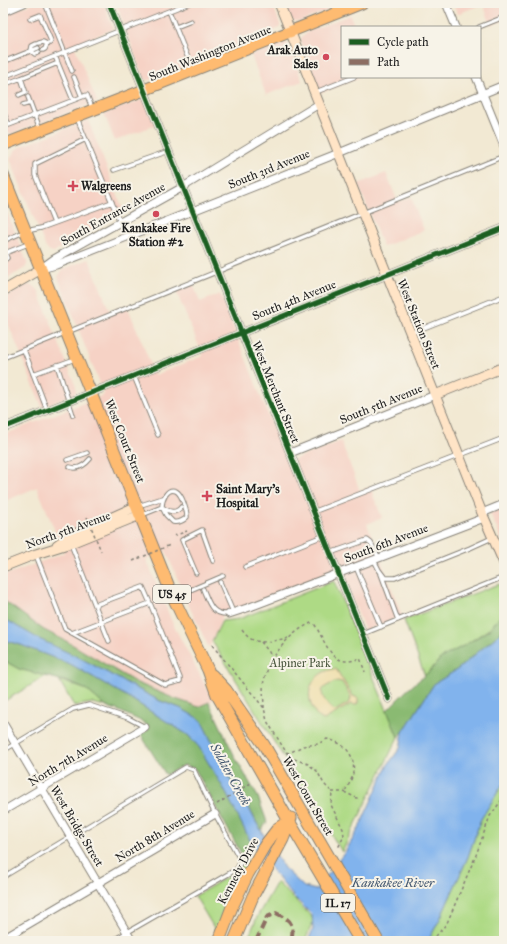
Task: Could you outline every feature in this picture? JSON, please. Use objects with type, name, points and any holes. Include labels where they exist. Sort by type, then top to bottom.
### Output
[{"type":"main road","name":"West Station Street","points":[[279,3],[459,456],[504,562]]},
{"type":"main road","name":"South Washington Avenue","points":[[3,145],[194,71],[362,3]]},
{"type":"main road","name":"West Court Street","points":[[4,178],[8,201],[26,231],[173,597],[208,670],[217,695],[360,941]]},
{"type":"main road","points":[[3,291],[41,269]]},
{"type":"main road","name":"South 5th Avenue","points":[[435,395],[504,367]]},
{"type":"main road","points":[[52,548],[68,537],[139,511]]},
{"type":"main road","name":"North 5th Avenue","points":[[3,567],[52,548],[71,543],[139,511]]},
{"type":"main road","name":"West Court Street","points":[[208,670],[226,690],[264,745],[378,941]]},
{"type":"main road","name":"Kennedy Drive","points":[[234,941],[257,888],[283,839],[289,821],[299,807]]},
{"type":"main road","name":"Kennedy Drive","points":[[219,941],[232,907],[248,874],[265,845],[278,828],[289,821]]},
{"type":"street","points":[[3,12],[24,3]]},
{"type":"street","name":"West Merchant Street","points":[[109,3],[389,699]]},
{"type":"street","points":[[446,3],[456,26]]},
{"type":"street","points":[[476,78],[504,146]]},
{"type":"street","name":"South 3rd Avenue","points":[[41,269],[56,266],[193,212],[504,85]]},
{"type":"street","name":"South Entrance Avenue","points":[[41,269],[54,259],[183,187],[319,104]]},
{"type":"street","name":"South 4th Avenue","points":[[3,428],[504,228]]},
{"type":"street","name":"South 5th Avenue","points":[[290,453],[435,395]]},
{"type":"street","name":"South 6th Avenue","points":[[231,613],[356,567],[483,515],[504,504]]},
{"type":"street","name":"West Bridge Street","points":[[3,723],[132,941]]},
{"type":"street","name":"North 7th Avenue","points":[[3,811],[145,727]]},
{"type":"street","name":"North 8th Avenue","points":[[3,939],[215,814]]},
{"type":"lane","points":[[45,3],[72,71]]},
{"type":"lane","points":[[58,63],[5,84],[3,76],[65,53],[189,3]]},
{"type":"lane","points":[[169,11],[194,71]]},
{"type":"lane","points":[[30,19],[48,12]]},
{"type":"lane","points":[[39,47],[45,49],[51,41],[40,15]]},
{"type":"lane","points":[[481,26],[504,17]]},
{"type":"lane","points":[[176,26],[190,21]]},
{"type":"lane","points":[[3,62],[39,47],[43,42],[49,44]]},
{"type":"lane","points":[[55,56],[73,100]]},
{"type":"lane","points":[[19,95],[25,91],[20,78]]},
{"type":"lane","points":[[74,78],[82,97]]},
{"type":"lane","points":[[315,93],[352,78]]},
{"type":"lane","points":[[8,110],[3,112],[9,125],[87,95],[92,110]]},
{"type":"lane","points":[[28,97],[40,130]]},
{"type":"lane","points":[[23,105],[30,102]]},
{"type":"lane","points":[[77,116],[120,222]]},
{"type":"lane","points":[[54,223],[35,175],[35,164],[86,140]]},
{"type":"lane","points":[[114,170],[169,151]]},
{"type":"lane","points":[[3,358],[504,156]]},
{"type":"lane","points":[[3,241],[26,231],[54,223],[112,202]]},
{"type":"lane","points":[[5,253],[31,243]]},
{"type":"lane","points":[[3,248],[7,258],[3,261]]},
{"type":"lane","points":[[410,334],[504,296]]},
{"type":"lane","points":[[24,350],[47,411]]},
{"type":"lane","points":[[33,374],[78,358]]},
{"type":"lane","points":[[57,365],[73,415]]},
{"type":"lane","points":[[134,376],[158,435]]},
{"type":"lane","points":[[314,512],[504,438]]},
{"type":"lane","points":[[67,460],[87,453]]},
{"type":"lane","points":[[70,467],[79,468],[86,464],[90,459]]},
{"type":"lane","points":[[176,491],[180,494],[187,512],[187,517],[181,522],[173,522],[169,519],[162,507],[163,498],[166,493],[176,491]]},
{"type":"lane","points":[[139,511],[163,498]]},
{"type":"lane","points":[[139,511],[162,507],[168,511],[174,512],[178,511],[181,507]]},
{"type":"lane","points":[[196,573],[182,540],[202,530],[213,562]]},
{"type":"lane","points":[[245,567],[323,536]]},
{"type":"lane","points":[[379,570],[385,578],[394,578],[470,548],[493,537]]},
{"type":"lane","points":[[330,553],[367,540],[371,543],[379,570],[398,620]]},
{"type":"lane","points":[[71,543],[109,641]]},
{"type":"lane","points":[[36,554],[65,629],[165,685],[180,681],[143,587],[95,605]]},
{"type":"lane","points":[[356,567],[381,627]]},
{"type":"lane","points":[[173,597],[223,576]]},
{"type":"lane","points":[[363,634],[504,578]]},
{"type":"lane","points":[[203,589],[211,606],[216,612],[223,614],[231,613],[220,582]]},
{"type":"lane","points":[[72,633],[150,603]]},
{"type":"lane","points":[[3,751],[73,709],[89,705],[128,718],[145,727]]},
{"type":"lane","points":[[3,877],[186,767],[194,770],[215,814],[241,861],[237,869],[112,941]]},
{"type":"path","points":[[87,517],[101,551]]},
{"type":"path","points":[[174,536],[190,530]]},
{"type":"path","points":[[132,561],[170,545]]},
{"type":"path","points":[[359,799],[344,792],[332,792],[324,784],[317,771],[308,764],[292,758],[286,752],[267,721],[263,695],[264,680],[272,659],[288,638],[300,628],[311,623],[315,625],[334,656],[344,662],[360,658],[365,672]]},
{"type":"path","points":[[242,630],[248,638],[261,642],[288,638]]},
{"type":"path","points":[[261,642],[272,659]]},
{"type":"path","points":[[212,645],[264,708]]},
{"type":"path","points":[[286,752],[289,753],[303,746],[318,744],[327,739],[335,740],[350,753],[353,760],[352,776],[344,792]]},
{"type":"path","points":[[288,760],[292,758]]},
{"type":"path","points":[[215,814],[217,804],[251,783]]},
{"type":"path","points":[[332,792],[331,805],[344,829],[344,836],[338,848]]},
{"type":"path","points":[[432,941],[447,923],[476,855],[490,816],[504,797]]},
{"type":"shaded area","points":[[33,3],[104,3],[113,29],[74,45],[97,102],[8,134],[3,131],[3,15]]},
{"type":"shaded area","points":[[116,3],[272,3],[280,27],[274,31],[147,81],[143,76]]},
{"type":"shaded area","points":[[284,3],[346,3],[299,22],[291,20]]},
{"type":"shaded area","points":[[453,3],[504,3],[504,20],[491,25],[483,4],[457,14]]},
{"type":"shaded area","points":[[350,15],[355,26],[341,26],[341,78],[358,78],[321,93],[301,41],[301,38],[307,32]]},
{"type":"shaded area","points":[[284,42],[289,45],[302,81],[266,95],[251,55]]},
{"type":"shaded area","points":[[144,99],[155,125],[115,141],[104,114]]},
{"type":"shaded area","points":[[88,120],[124,212],[54,252],[50,251],[46,248],[10,159],[14,151],[18,148]]},
{"type":"shaded area","points":[[386,173],[398,202],[411,197],[424,230],[383,247],[358,184]]},
{"type":"shaded area","points":[[3,203],[27,265],[25,268],[3,281]]},
{"type":"shaded area","name":"Saint Mary's Hospital","points":[[89,259],[110,312],[127,305],[155,375],[203,356],[176,291],[193,284],[200,302],[220,294],[287,462],[341,441],[360,491],[370,487],[382,518],[367,524],[402,616],[365,631],[341,568],[241,608],[224,612],[209,648],[188,604],[166,551],[146,559],[173,624],[213,700],[199,707],[135,682],[68,642],[44,630],[3,600],[3,576],[64,553],[37,487],[3,502],[3,435],[104,395],[58,277],[63,269]]},
{"type":"shaded area","points":[[29,285],[34,286],[38,290],[76,387],[76,392],[74,394],[42,407],[3,311],[3,299],[22,287]]},
{"type":"shaded area","points":[[504,507],[504,545],[490,513]]},
{"type":"green space","name":"Alpiner Park","points":[[334,581],[398,737],[342,852],[212,641],[222,621],[239,619]]},
{"type":"green space","points":[[499,584],[504,596],[504,612],[489,629],[465,645],[441,658],[425,676],[404,620]]},
{"type":"green space","points":[[3,600],[44,630],[68,642],[135,682],[199,707],[209,702],[236,759],[258,797],[267,822],[261,831],[242,794],[232,783],[201,720],[180,708],[160,701],[80,658],[39,640],[6,620],[3,618]]},
{"type":"green space","points":[[504,612],[504,630],[458,669],[434,684],[403,732],[398,737],[387,710],[405,692],[431,670],[441,658],[489,630]]},
{"type":"green space","points":[[3,640],[21,645],[72,665],[128,697],[188,735],[199,747],[224,789],[253,846],[249,853],[247,851],[242,855],[195,769],[184,765],[166,775],[141,735],[149,729],[148,726],[143,722],[105,706],[87,690],[68,682],[19,669],[3,660]]},
{"type":"green space","points":[[3,660],[19,669],[46,676],[3,702]]},
{"type":"green space","points":[[59,680],[87,690],[105,706],[92,703],[74,706]]},
{"type":"green space","points":[[504,782],[504,941],[428,941],[440,919],[468,857],[481,819]]},
{"type":"green space","points":[[247,851],[249,853],[246,859],[248,861],[235,884],[217,933],[195,896],[237,871],[244,862],[242,855]]},
{"type":"green space","points":[[277,882],[314,919],[305,941],[247,941],[258,915]]},
{"type":"sand","points":[[336,669],[353,696],[358,698],[358,703],[355,705],[351,704],[324,720],[316,714],[313,709],[309,695],[310,688],[317,677],[329,670]],"holes":[[[337,681],[342,682],[351,697],[350,702],[335,711],[329,707],[323,697],[322,691],[324,688]]]},
{"type":"water","name":"Kankakee River","points":[[3,618],[39,639],[80,658],[160,701],[180,708],[201,720],[232,783],[242,794],[256,822],[284,868],[304,887],[316,890],[345,852],[358,830],[387,766],[400,748],[403,732],[434,684],[458,669],[504,630],[504,782],[481,819],[468,857],[440,919],[428,941],[308,941],[313,929],[312,915],[292,895],[253,846],[224,789],[199,747],[188,735],[128,697],[72,665],[21,645],[3,640]]},
{"type":"marked path","points":[[256,941],[267,917],[276,913],[291,923],[291,941]]},
{"type":"cycle path","points":[[109,3],[389,699]]},
{"type":"cycle path","points":[[3,428],[504,228]]},
{"type":"place","name":"Arak Auto Sales","points":[[326,57]]},
{"type":"place","name":"Walgreens","points":[[73,186]]},
{"type":"place","name":"Kankakee Fire Station #2","points":[[156,214]]},
{"type":"place","name":"Saint Mary's Hospital","points":[[207,496]]},
{"type":"water label","name":"Soldier Creek","points":[[231,774]]}]
